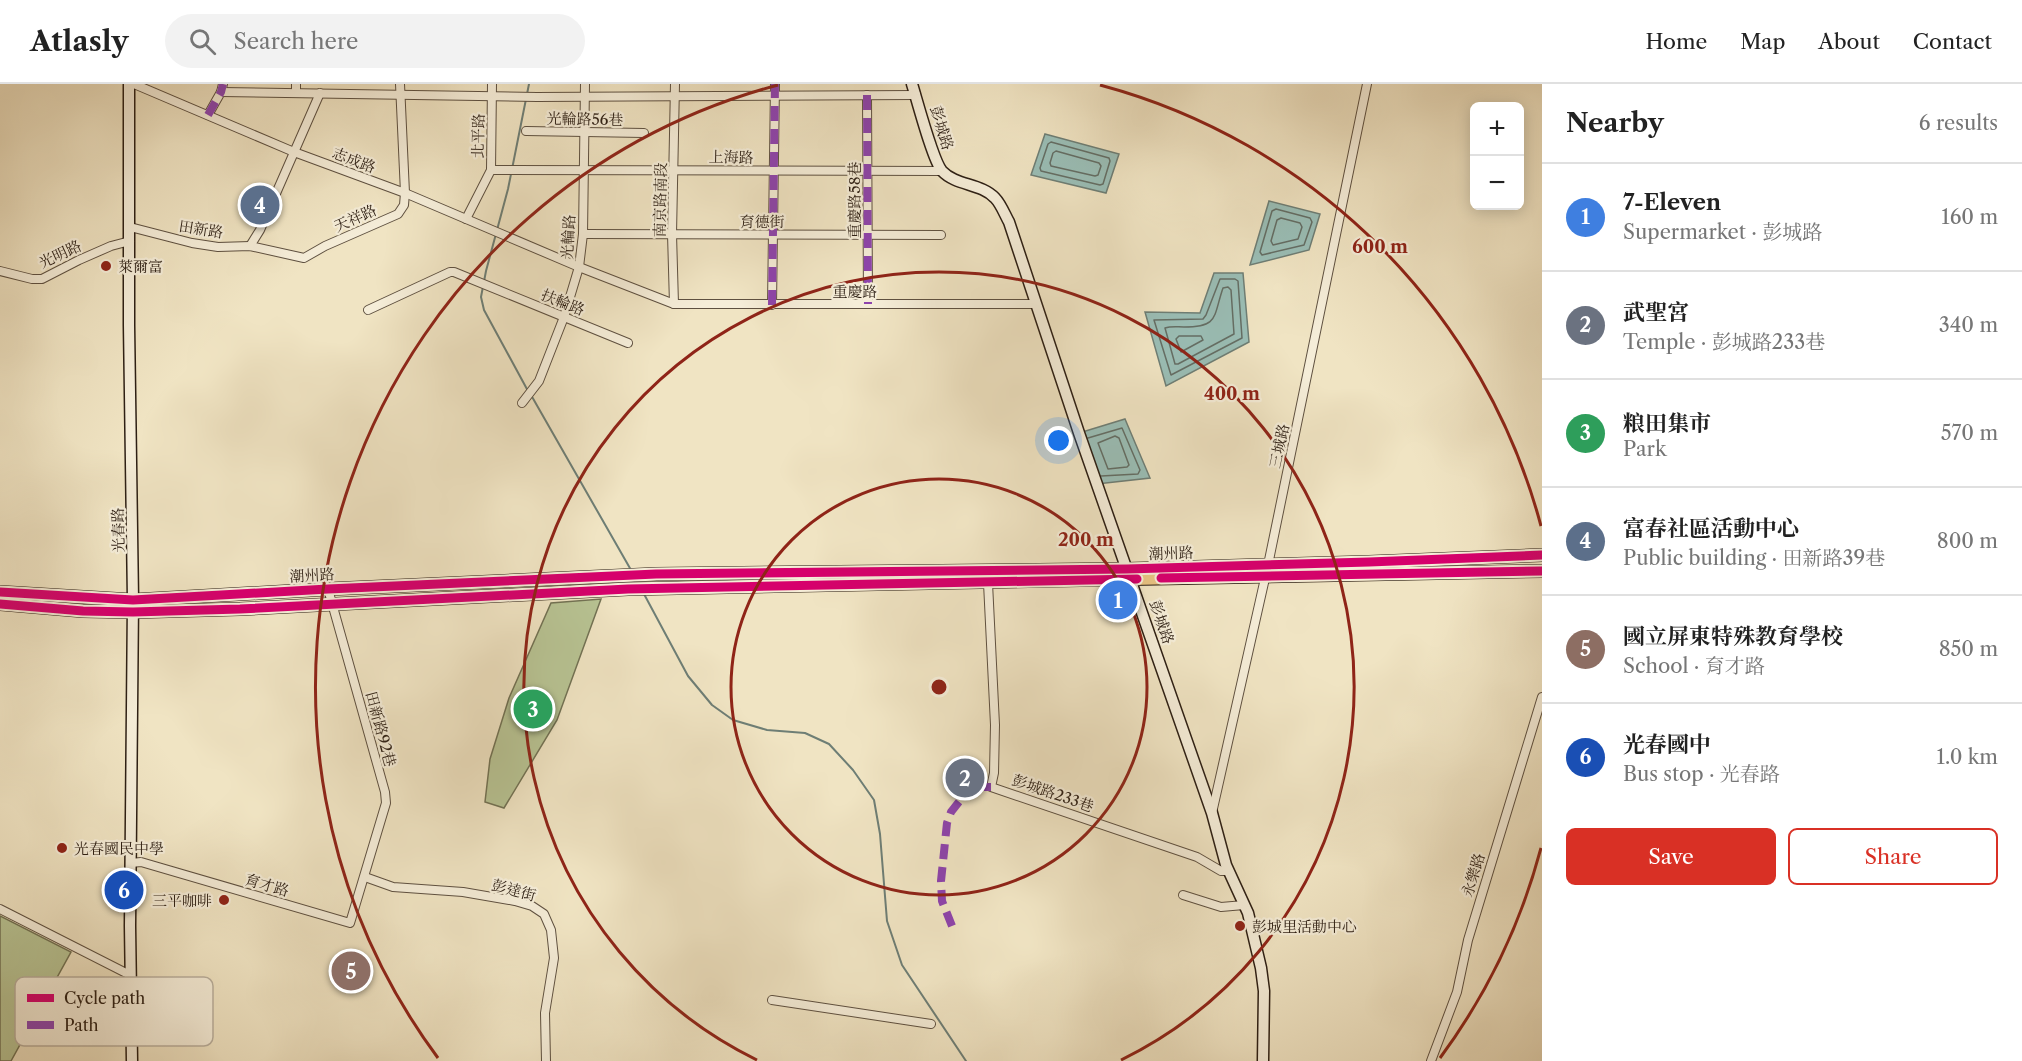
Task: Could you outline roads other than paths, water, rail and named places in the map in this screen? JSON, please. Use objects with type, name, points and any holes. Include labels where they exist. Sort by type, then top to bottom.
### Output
[{"type":"main road","name":"潮州路","points":[[0,604],[83,611],[327,589],[626,575],[1129,574],[1267,570],[1542,555]]},
{"type":"main road","name":"潮州路","points":[[1267,570],[1542,571]]},
{"type":"main road","name":"潮州路","points":[[0,592],[133,606],[240,609],[628,589],[988,583],[1129,574]]},
{"type":"street","name":"光春路","points":[[129,84],[133,606],[130,975]]},
{"type":"street","name":"志成路","points":[[134,84],[294,152],[405,193],[579,267]]},
{"type":"street","points":[[296,84],[296,93]]},
{"type":"street","points":[[400,84],[405,193]]},
{"type":"street","name":"北平路","points":[[466,219],[491,170],[492,84]]},
{"type":"street","name":"光輪路","points":[[524,399],[537,384],[564,317],[579,267],[583,234],[585,84]]},
{"type":"street","name":"南京路南段","points":[[674,304],[672,234],[675,84]]},
{"type":"street","points":[[772,305],[775,84]]},
{"type":"street","name":"三城路","points":[[1212,813],[1267,570],[1367,84]]},
{"type":"street","points":[[208,115],[222,88],[296,93],[522,97],[867,95],[914,89]]},
{"type":"street","name":"彭城路","points":[[914,89],[934,157],[942,171],[957,180],[979,187],[996,198],[1009,222],[1212,813],[1229,871],[1248,913],[1262,968],[1263,1061]]},
{"type":"street","points":[[250,246],[260,230],[320,93]]},
{"type":"street","name":"重慶路58巷","points":[[867,95],[868,304]]},
{"type":"street","name":"光輪路56巷","points":[[526,131],[644,133]]},
{"type":"street","name":"上海路","points":[[491,170],[942,171]]},
{"type":"street","name":"天祥路","points":[[304,258],[398,213],[404,205],[405,193]]},
{"type":"street","name":"田新路","points":[[130,227],[192,243],[218,247],[250,246],[304,258]]},
{"type":"street","name":"育德街","points":[[583,234],[941,235]]},
{"type":"street","name":"光明路","points":[[0,271],[32,279],[42,279],[111,246],[130,241]]},
{"type":"street","points":[[579,267],[674,304]]},
{"type":"street","name":"扶輪路","points":[[368,310],[450,272],[628,343]]},
{"type":"street","name":"重慶路","points":[[674,304],[1036,304]]},
{"type":"street","name":"彭城路233巷","points":[[988,583],[995,725],[994,773],[991,786],[1197,857],[1221,871],[1229,871]]},
{"type":"street","name":"田新路92巷","points":[[327,589],[385,792],[386,803],[365,878]]},
{"type":"street","name":"永樂路","points":[[1431,1061],[1457,992],[1468,940],[1542,697]]},
{"type":"street","name":"育才路","points":[[131,863],[141,862],[350,923],[365,878]]},
{"type":"street","name":"彭達街","points":[[365,878],[393,887],[463,892],[515,901],[532,906],[544,914],[551,930],[555,958],[546,1013],[546,1061]]},
{"type":"street","points":[[1183,895],[1221,907],[1244,905]]},
{"type":"street","points":[[0,909],[130,975]]},
{"type":"street","points":[[772,1000],[931,1024]]},
{"type":"street","name":"光春路","points":[[132,1046],[132,1061]]},
{"type":"water","points":[[1045,134],[1119,154],[1106,193],[1031,175]]},
{"type":"water","points":[[1269,201],[1320,214],[1309,250],[1250,265]]},
{"type":"water","points":[[1214,273],[1243,273],[1249,342],[1166,386],[1145,312],[1200,313]]},
{"type":"water","points":[[1125,419],[1150,478],[1097,484],[1079,433]]},
{"type":"waterway","points":[[528,391],[484,310],[481,297],[508,189],[529,84]]},
{"type":"waterway","points":[[531,395],[631,570]]},
{"type":"waterway","points":[[644,594],[688,676],[712,705],[733,720],[767,730],[805,733],[829,744],[853,770],[874,800],[880,834],[887,921],[902,965],[966,1061]]},
{"type":"place","name":"富春社區活動中心","points":[[260,205]]},
{"type":"place","name":"萊爾富","points":[[106,266]]},
{"type":"place","name":"7-Eleven","points":[[1118,600]]},
{"type":"place","name":"粮田集市","points":[[533,709]]},
{"type":"place","name":"武聖宮","points":[[965,778]]},
{"type":"place","name":"光春國民中學","points":[[62,848]]},
{"type":"place","name":"光春國中","points":[[124,890]]},
{"type":"place","name":"三平咖啡","points":[[224,900]]},
{"type":"place","name":"彭城里活動中心","points":[[1240,926]]},
{"type":"place","name":"國立屏東特殊教育學校","points":[[351,971]]}]
